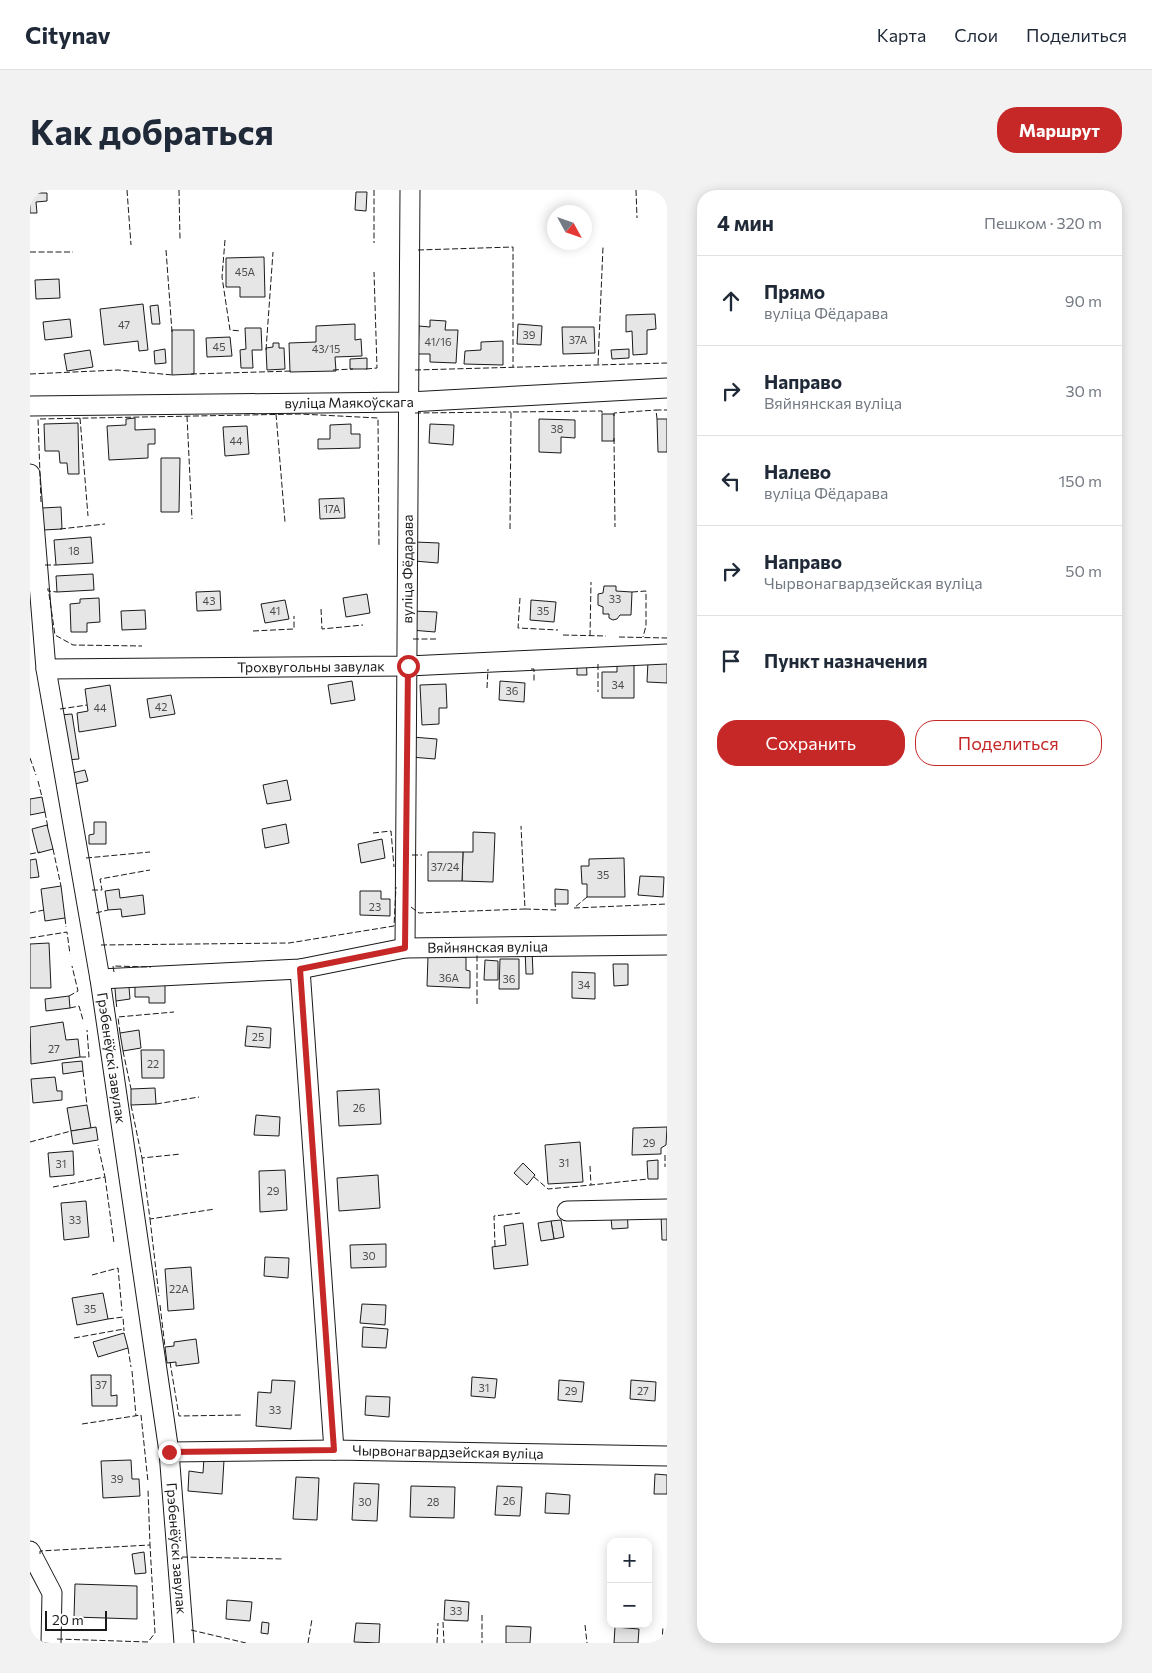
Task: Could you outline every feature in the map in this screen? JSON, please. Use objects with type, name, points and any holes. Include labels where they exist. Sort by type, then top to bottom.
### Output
[{"type":"street","name":"вуліца Фёдарава","points":[[405,948],[410,190]]},
{"type":"street","name":"вуліца Маякоўскага","points":[[30,406],[409,402],[667,388]]},
{"type":"street","name":"Грэбенёўскі завулак","points":[[30,474],[46,669],[100,979],[169,1452],[184,1643]]},
{"type":"street","name":"Трохвугольны завулак","points":[[46,669],[408,666],[667,654]]},
{"type":"street","name":"Вяйнянская вуліца","points":[[100,979],[300,969],[405,948],[667,944]]},
{"type":"street","points":[[300,969],[334,1450]]},
{"type":"street","points":[[567,1211],[667,1209]]},
{"type":"street","name":"Чырвонагвардзейская вуліца","points":[[169,1452],[334,1450],[667,1456]]},
{"type":"street","points":[[30,1551],[52,1593],[51,1643]]},
{"type":"building","points":[[30,190],[37,190],[37,193],[47,193],[47,201],[36,202],[37,213],[30,213]]},
{"type":"building","points":[[356,192],[367,192],[366,211],[355,210]]},
{"type":"building","points":[[264,257],[265,297],[240,297],[240,287],[226,287],[226,258]]},
{"type":"building","points":[[59,279],[60,298],[36,299],[35,280]]},
{"type":"building","points":[[143,304],[148,350],[139,351],[138,341],[104,345],[100,309]]},
{"type":"building","points":[[158,305],[160,324],[152,324],[150,306]]},
{"type":"building","points":[[655,314],[656,329],[647,330],[647,354],[633,355],[632,331],[626,332],[626,315]]},
{"type":"building","points":[[70,319],[72,337],[45,340],[43,322]]},
{"type":"building","points":[[430,320],[446,321],[445,330],[458,330],[456,363],[430,362],[430,354],[418,354],[419,326],[430,327]]},
{"type":"building","points":[[355,324],[355,340],[361,339],[362,356],[335,357],[336,371],[290,372],[289,343],[316,342],[316,326]]},
{"type":"building","points":[[518,324],[542,326],[541,345],[517,344]]},
{"type":"building","points":[[562,327],[594,327],[595,353],[563,354]]},
{"type":"building","points":[[245,328],[261,328],[262,350],[252,350],[253,368],[241,368],[240,350],[246,349]]},
{"type":"building","points":[[172,330],[194,330],[194,374],[172,375]]},
{"type":"building","points":[[230,337],[232,356],[207,357],[206,338]]},
{"type":"building","points":[[503,341],[503,365],[464,364],[465,351],[481,350],[481,342]]},
{"type":"building","points":[[273,343],[279,343],[279,348],[284,348],[285,369],[267,370],[266,348],[273,347]]},
{"type":"building","points":[[165,349],[166,363],[155,364],[154,351]]},
{"type":"building","points":[[629,349],[629,358],[612,359],[611,350]]},
{"type":"building","points":[[90,350],[93,367],[67,371],[64,354]]},
{"type":"building","points":[[367,358],[367,369],[350,369],[350,359]]},
{"type":"building","points":[[602,414],[614,414],[614,441],[602,441]]},
{"type":"building","points":[[135,418],[135,430],[155,429],[155,444],[148,444],[148,458],[109,460],[107,426],[126,425],[126,419]]},
{"type":"building","points":[[539,419],[575,420],[575,438],[561,437],[561,453],[539,452]]},
{"type":"building","points":[[657,419],[667,419],[667,452],[658,452]]},
{"type":"building","points":[[78,423],[79,474],[68,474],[67,463],[60,463],[59,451],[45,451],[44,424]]},
{"type":"building","points":[[351,424],[351,434],[360,434],[360,448],[318,449],[318,439],[330,439],[330,425]]},
{"type":"building","points":[[430,424],[454,425],[453,445],[429,443]]},
{"type":"building","points":[[247,426],[249,454],[225,456],[223,427]]},
{"type":"building","points":[[161,458],[180,458],[179,512],[161,512]]},
{"type":"building","points":[[344,498],[345,518],[320,519],[319,499]]},
{"type":"building","points":[[61,507],[62,529],[43,530],[42,508]]},
{"type":"building","points":[[91,537],[93,563],[56,565],[54,540]]},
{"type":"building","points":[[415,542],[439,543],[438,563],[414,561]]},
{"type":"building","points":[[93,574],[94,590],[57,592],[56,576]]},
{"type":"building","points":[[604,586],[616,586],[616,591],[632,592],[631,615],[620,615],[617,619],[613,620],[609,618],[609,614],[603,614],[603,607],[598,605],[598,594],[603,593]]},
{"type":"building","points":[[220,591],[221,610],[197,611],[196,592]]},
{"type":"building","points":[[367,594],[370,613],[346,617],[343,598]]},
{"type":"building","points":[[99,598],[100,622],[87,623],[87,632],[71,632],[70,604],[80,603],[80,599]]},
{"type":"building","points":[[285,600],[289,619],[265,623],[261,604]]},
{"type":"building","points":[[531,600],[556,602],[554,622],[530,620]]},
{"type":"building","points":[[145,610],[146,629],[122,630],[121,611]]},
{"type":"building","points":[[412,611],[437,612],[435,632],[411,630]]},
{"type":"building","points":[[577,658],[586,658],[587,675],[577,675]]},
{"type":"building","points":[[648,661],[667,661],[667,683],[647,682]]},
{"type":"building","points":[[617,665],[634,665],[634,698],[602,698],[602,672],[617,672]]},
{"type":"building","points":[[352,681],[355,700],[331,704],[328,685]]},
{"type":"building","points":[[500,681],[525,683],[524,702],[499,700]]},
{"type":"building","points":[[446,684],[447,708],[439,708],[439,724],[422,725],[420,685]]},
{"type":"building","points":[[110,685],[116,726],[79,732],[77,713],[88,711],[85,689]]},
{"type":"building","points":[[171,695],[175,714],[150,718],[147,699]]},
{"type":"building","points":[[72,714],[79,759],[66,760],[60,715]]},
{"type":"building","points":[[412,737],[437,739],[435,759],[411,757]]},
{"type":"building","points":[[85,770],[88,781],[70,785],[68,774]]},
{"type":"building","points":[[287,780],[291,800],[267,804],[263,785]]},
{"type":"building","points":[[42,797],[45,812],[30,815],[30,799]]},
{"type":"building","points":[[94,822],[106,822],[106,844],[89,844],[89,835],[94,834]]},
{"type":"building","points":[[286,824],[289,843],[265,848],[262,829]]},
{"type":"building","points":[[47,825],[53,849],[38,853],[32,829]]},
{"type":"building","points":[[473,832],[495,833],[493,882],[462,881],[463,852],[473,852]]},
{"type":"building","points":[[382,839],[385,858],[361,863],[358,844]]},
{"type":"building","points":[[428,852],[463,852],[462,881],[428,881]]},
{"type":"building","points":[[624,858],[625,897],[587,897],[587,884],[582,884],[581,866],[589,866],[589,859]]},
{"type":"building","points":[[36,859],[39,877],[30,878],[30,860]]},
{"type":"building","points":[[640,876],[664,877],[663,897],[638,895]]},
{"type":"building","points":[[61,886],[65,918],[45,921],[41,889]]},
{"type":"building","points":[[119,889],[120,898],[143,895],[145,914],[122,917],[121,909],[108,910],[105,891]]},
{"type":"building","points":[[555,889],[568,890],[568,904],[555,904]]},
{"type":"building","points":[[360,891],[381,891],[381,899],[390,899],[390,916],[360,915]]},
{"type":"building","points":[[49,943],[51,988],[30,988],[30,944]]},
{"type":"building","points":[[525,949],[532,949],[533,974],[526,974]]},
{"type":"building","points":[[428,956],[466,957],[466,970],[470,971],[470,988],[427,986]]},
{"type":"building","points":[[500,959],[519,959],[519,989],[499,989]]},
{"type":"building","points":[[485,960],[498,961],[498,980],[484,980]]},
{"type":"building","points":[[613,964],[628,964],[628,985],[614,986]]},
{"type":"building","points":[[135,970],[165,970],[165,1003],[149,1003],[149,997],[135,997]]},
{"type":"building","points":[[572,972],[595,973],[595,999],[572,998]]},
{"type":"building","points":[[128,975],[130,999],[116,1001],[114,976]]},
{"type":"building","points":[[69,996],[70,1008],[46,1011],[45,999]]},
{"type":"building","points":[[63,1022],[66,1040],[78,1039],[80,1057],[31,1064],[30,1027]]},
{"type":"building","points":[[247,1026],[271,1028],[270,1048],[245,1046]]},
{"type":"building","points":[[139,1030],[141,1048],[123,1051],[120,1033]]},
{"type":"building","points":[[141,1050],[164,1050],[164,1078],[142,1078]]},
{"type":"building","points":[[82,1061],[83,1071],[63,1074],[62,1063]]},
{"type":"building","points":[[55,1077],[57,1091],[62,1091],[62,1100],[33,1103],[31,1079]]},
{"type":"building","points":[[155,1088],[156,1104],[131,1105],[131,1089]]},
{"type":"building","points":[[379,1089],[381,1124],[339,1126],[337,1091]]},
{"type":"building","points":[[87,1105],[91,1128],[71,1131],[67,1108]]},
{"type":"building","points":[[256,1115],[280,1117],[279,1136],[254,1135]]},
{"type":"building","points":[[96,1127],[98,1140],[73,1144],[71,1131]]},
{"type":"building","points":[[667,1127],[666,1145],[661,1148],[661,1154],[632,1155],[633,1128]]},
{"type":"building","points":[[580,1142],[583,1182],[548,1184],[545,1145]]},
{"type":"building","points":[[73,1151],[74,1175],[50,1177],[48,1153]]},
{"type":"building","points":[[658,1160],[658,1179],[648,1179],[647,1161]]},
{"type":"building","points":[[523,1163],[535,1175],[527,1185],[514,1173]]},
{"type":"building","points":[[285,1170],[287,1210],[260,1212],[259,1171]]},
{"type":"building","points":[[378,1175],[380,1208],[339,1211],[337,1178]]},
{"type":"building","points":[[86,1201],[89,1237],[64,1240],[61,1203]]},
{"type":"building","points":[[627,1205],[628,1228],[612,1229],[610,1206]]},
{"type":"building","points":[[667,1214],[667,1240],[662,1240],[661,1215]]},
{"type":"building","points":[[561,1220],[564,1237],[554,1239],[551,1221]]},
{"type":"building","points":[[551,1221],[554,1239],[541,1241],[538,1223]]},
{"type":"building","points":[[523,1223],[528,1265],[494,1269],[492,1247],[506,1245],[504,1226]]},
{"type":"building","points":[[386,1244],[386,1267],[351,1268],[350,1245]]},
{"type":"building","points":[[265,1257],[289,1258],[288,1278],[264,1276]]},
{"type":"building","points":[[191,1267],[194,1309],[168,1311],[165,1269]]},
{"type":"building","points":[[103,1293],[108,1319],[77,1325],[72,1298]]},
{"type":"building","points":[[362,1304],[386,1305],[385,1325],[360,1323]]},
{"type":"building","points":[[363,1327],[388,1329],[386,1348],[362,1347]]},
{"type":"building","points":[[124,1333],[128,1348],[98,1357],[93,1342]]},
{"type":"building","points":[[196,1339],[199,1363],[176,1366],[176,1362],[167,1363],[165,1347],[174,1346],[174,1342]]},
{"type":"building","points":[[91,1375],[111,1375],[111,1396],[117,1395],[117,1406],[92,1406]]},
{"type":"building","points":[[472,1377],[497,1379],[495,1398],[471,1396]]},
{"type":"building","points":[[272,1380],[295,1381],[291,1429],[256,1426],[258,1392],[271,1393]]},
{"type":"building","points":[[559,1380],[584,1382],[582,1402],[558,1400]]},
{"type":"building","points":[[631,1380],[656,1382],[655,1401],[630,1399]]},
{"type":"building","points":[[366,1396],[390,1397],[389,1417],[365,1415]]},
{"type":"building","points":[[204,1458],[224,1460],[222,1494],[188,1491],[189,1471],[203,1473]]},
{"type":"building","points":[[131,1460],[132,1479],[139,1479],[140,1496],[103,1498],[101,1461]]},
{"type":"building","points":[[655,1474],[667,1475],[667,1494],[654,1494]]},
{"type":"building","points":[[296,1477],[319,1478],[317,1520],[293,1519]]},
{"type":"building","points":[[354,1483],[379,1484],[377,1521],[352,1520]]},
{"type":"building","points":[[411,1486],[455,1487],[454,1518],[410,1517]]},
{"type":"building","points":[[497,1486],[522,1487],[520,1516],[495,1515]]},
{"type":"building","points":[[546,1493],[570,1495],[569,1514],[545,1513]]},
{"type":"building","points":[[144,1552],[146,1573],[135,1574],[132,1554]]},
{"type":"building","points":[[75,1584],[137,1586],[137,1619],[74,1617]]},
{"type":"building","points":[[227,1600],[252,1602],[250,1621],[226,1619]]},
{"type":"building","points":[[445,1600],[469,1602],[468,1621],[444,1620]]},
{"type":"building","points":[[262,1622],[269,1623],[268,1634],[261,1633]]},
{"type":"building","points":[[356,1623],[380,1624],[379,1643],[354,1642]]},
{"type":"building","points":[[506,1626],[531,1627],[530,1643],[506,1643]]},
{"type":"building","points":[[615,1628],[639,1629],[638,1643],[614,1643]]},
{"type":"fence","points":[[127,190],[131,245]]},
{"type":"fence","points":[[179,190],[180,239]]},
{"type":"fence","points":[[374,190],[374,243]]},
{"type":"fence","points":[[636,190],[637,218]]},
{"type":"fence","points":[[225,240],[222,277],[230,330],[241,331]]},
{"type":"fence","points":[[418,250],[513,247],[513,367]]},
{"type":"fence","points":[[598,364],[603,247]]},
{"type":"fence","points":[[166,250],[172,332]]},
{"type":"fence","points":[[30,252],[73,252]]},
{"type":"fence","points":[[266,350],[273,252]]},
{"type":"fence","points":[[366,369],[377,368],[374,272]]},
{"type":"fence","points":[[415,370],[667,363]]},
{"type":"fence","points":[[333,370],[353,369]]},
{"type":"fence","points":[[30,374],[118,370],[173,375]]},
{"type":"fence","points":[[191,374],[293,371]]},
{"type":"fence","points":[[614,416],[614,413],[656,410]]},
{"type":"fence","points":[[657,419],[656,410],[667,410]]},
{"type":"fence","points":[[510,529],[511,412],[602,411],[602,414]]},
{"type":"fence","points":[[415,413],[511,412]]},
{"type":"fence","points":[[276,414],[285,522]]},
{"type":"fence","points":[[41,502],[38,419],[300,414],[378,418],[379,547]]},
{"type":"fence","points":[[187,416],[192,519]]},
{"type":"fence","points":[[80,418],[88,516]]},
{"type":"fence","points":[[614,438],[615,527]]},
{"type":"fence","points":[[60,529],[105,524]]},
{"type":"fence","points":[[45,565],[56,565]]},
{"type":"fence","points":[[590,636],[591,582]]},
{"type":"fence","points":[[48,588],[48,591],[57,592]]},
{"type":"fence","points":[[632,592],[646,591],[646,626],[643,637]]},
{"type":"fence","points":[[49,594],[55,635],[73,645],[142,646]]},
{"type":"fence","points":[[520,598],[518,628],[558,630]]},
{"type":"fence","points":[[321,609],[322,629],[363,625]]},
{"type":"fence","points":[[253,631],[294,629],[294,616]]},
{"type":"fence","points":[[563,635],[606,636]]},
{"type":"fence","points":[[619,637],[667,638]]},
{"type":"fence","points":[[413,639],[438,639]]},
{"type":"fence","points":[[598,664],[598,692]]},
{"type":"fence","points":[[487,688],[488,669]]},
{"type":"fence","points":[[531,669],[534,669],[534,681]]},
{"type":"fence","points":[[60,709],[87,705]]},
{"type":"fence","points":[[30,758],[36,775]]},
{"type":"fence","points":[[38,781],[42,797]]},
{"type":"fence","points":[[45,812],[48,828]]},
{"type":"fence","points":[[411,907],[419,913],[525,909],[521,826]]},
{"type":"fence","points":[[373,833],[391,831],[394,867]]},
{"type":"fence","points":[[53,849],[61,886]]},
{"type":"fence","points":[[30,854],[40,852]]},
{"type":"fence","points":[[86,858],[150,852]]},
{"type":"fence","points":[[412,855],[422,855]]},
{"type":"fence","points":[[92,890],[102,890],[100,879],[150,870]]},
{"type":"fence","points":[[101,945],[289,943],[394,926],[396,887]]},
{"type":"fence","points":[[587,897],[574,908],[667,904]]},
{"type":"fence","points":[[525,909],[556,910],[555,904]]},
{"type":"fence","points":[[30,913],[44,910]]},
{"type":"fence","points":[[96,913],[108,910]]},
{"type":"fence","points":[[65,918],[66,927]]},
{"type":"fence","points":[[30,938],[67,932],[70,954]]},
{"type":"fence","points":[[477,954],[477,1004]]},
{"type":"fence","points":[[69,996],[78,991],[72,966]]},
{"type":"fence","points":[[114,972],[113,966],[151,967]]},
{"type":"fence","points":[[116,1001],[117,1009]]},
{"type":"fence","points":[[70,1008],[79,1006],[83,1020]]},
{"type":"fence","points":[[120,1033],[118,1017],[174,1012]]},
{"type":"fence","points":[[80,1057],[89,1057],[87,1030]]},
{"type":"fence","points":[[123,1051],[131,1089]]},
{"type":"fence","points":[[83,1071],[87,1105]]},
{"type":"fence","points":[[156,1104],[199,1097]]},
{"type":"fence","points":[[131,1105],[142,1158],[181,1154]]},
{"type":"fence","points":[[30,1142],[71,1131]]},
{"type":"fence","points":[[53,1187],[105,1177],[98,1145]]},
{"type":"fence","points":[[665,1155],[665,1167]]},
{"type":"fence","points":[[142,1158],[150,1219],[215,1209]]},
{"type":"fence","points":[[590,1166],[591,1185],[648,1179]]},
{"type":"fence","points":[[105,1177],[114,1243]]},
{"type":"fence","points":[[534,1177],[548,1189],[591,1185]]},
{"type":"fence","points":[[495,1246],[494,1216],[520,1213]]},
{"type":"fence","points":[[150,1219],[159,1296]]},
{"type":"fence","points":[[92,1275],[118,1268],[122,1311]]},
{"type":"fence","points":[[160,1305],[165,1347]]},
{"type":"fence","points":[[108,1319],[123,1317],[124,1331]]},
{"type":"fence","points":[[74,1338],[124,1329]]},
{"type":"fence","points":[[128,1348],[131,1367]]},
{"type":"fence","points":[[170,1362],[179,1416],[243,1415]]},
{"type":"fence","points":[[132,1371],[136,1416]]},
{"type":"fence","points":[[82,1424],[141,1415],[148,1482]]},
{"type":"fence","points":[[40,1554],[40,1551],[150,1545],[148,1490]]},
{"type":"fence","points":[[57,1639],[148,1642],[155,1633],[150,1545]]},
{"type":"fence","points":[[182,1557],[284,1559]]},
{"type":"fence","points":[[482,1615],[482,1643]]},
{"type":"fence","points":[[308,1643],[312,1619]]},
{"type":"fence","points":[[443,1622],[444,1643]]},
{"type":"fence","points":[[437,1643],[438,1623]]},
{"type":"fence","points":[[585,1625],[587,1643]]},
{"type":"fence","points":[[662,1643],[663,1626]]},
{"type":"fence","points":[[191,1630],[246,1643]]},
{"type":"fence","points":[[30,1632],[30,1639]]},
{"type":"route","points":[[169,1452],[334,1450],[300,969],[405,948],[408,666]]}]
